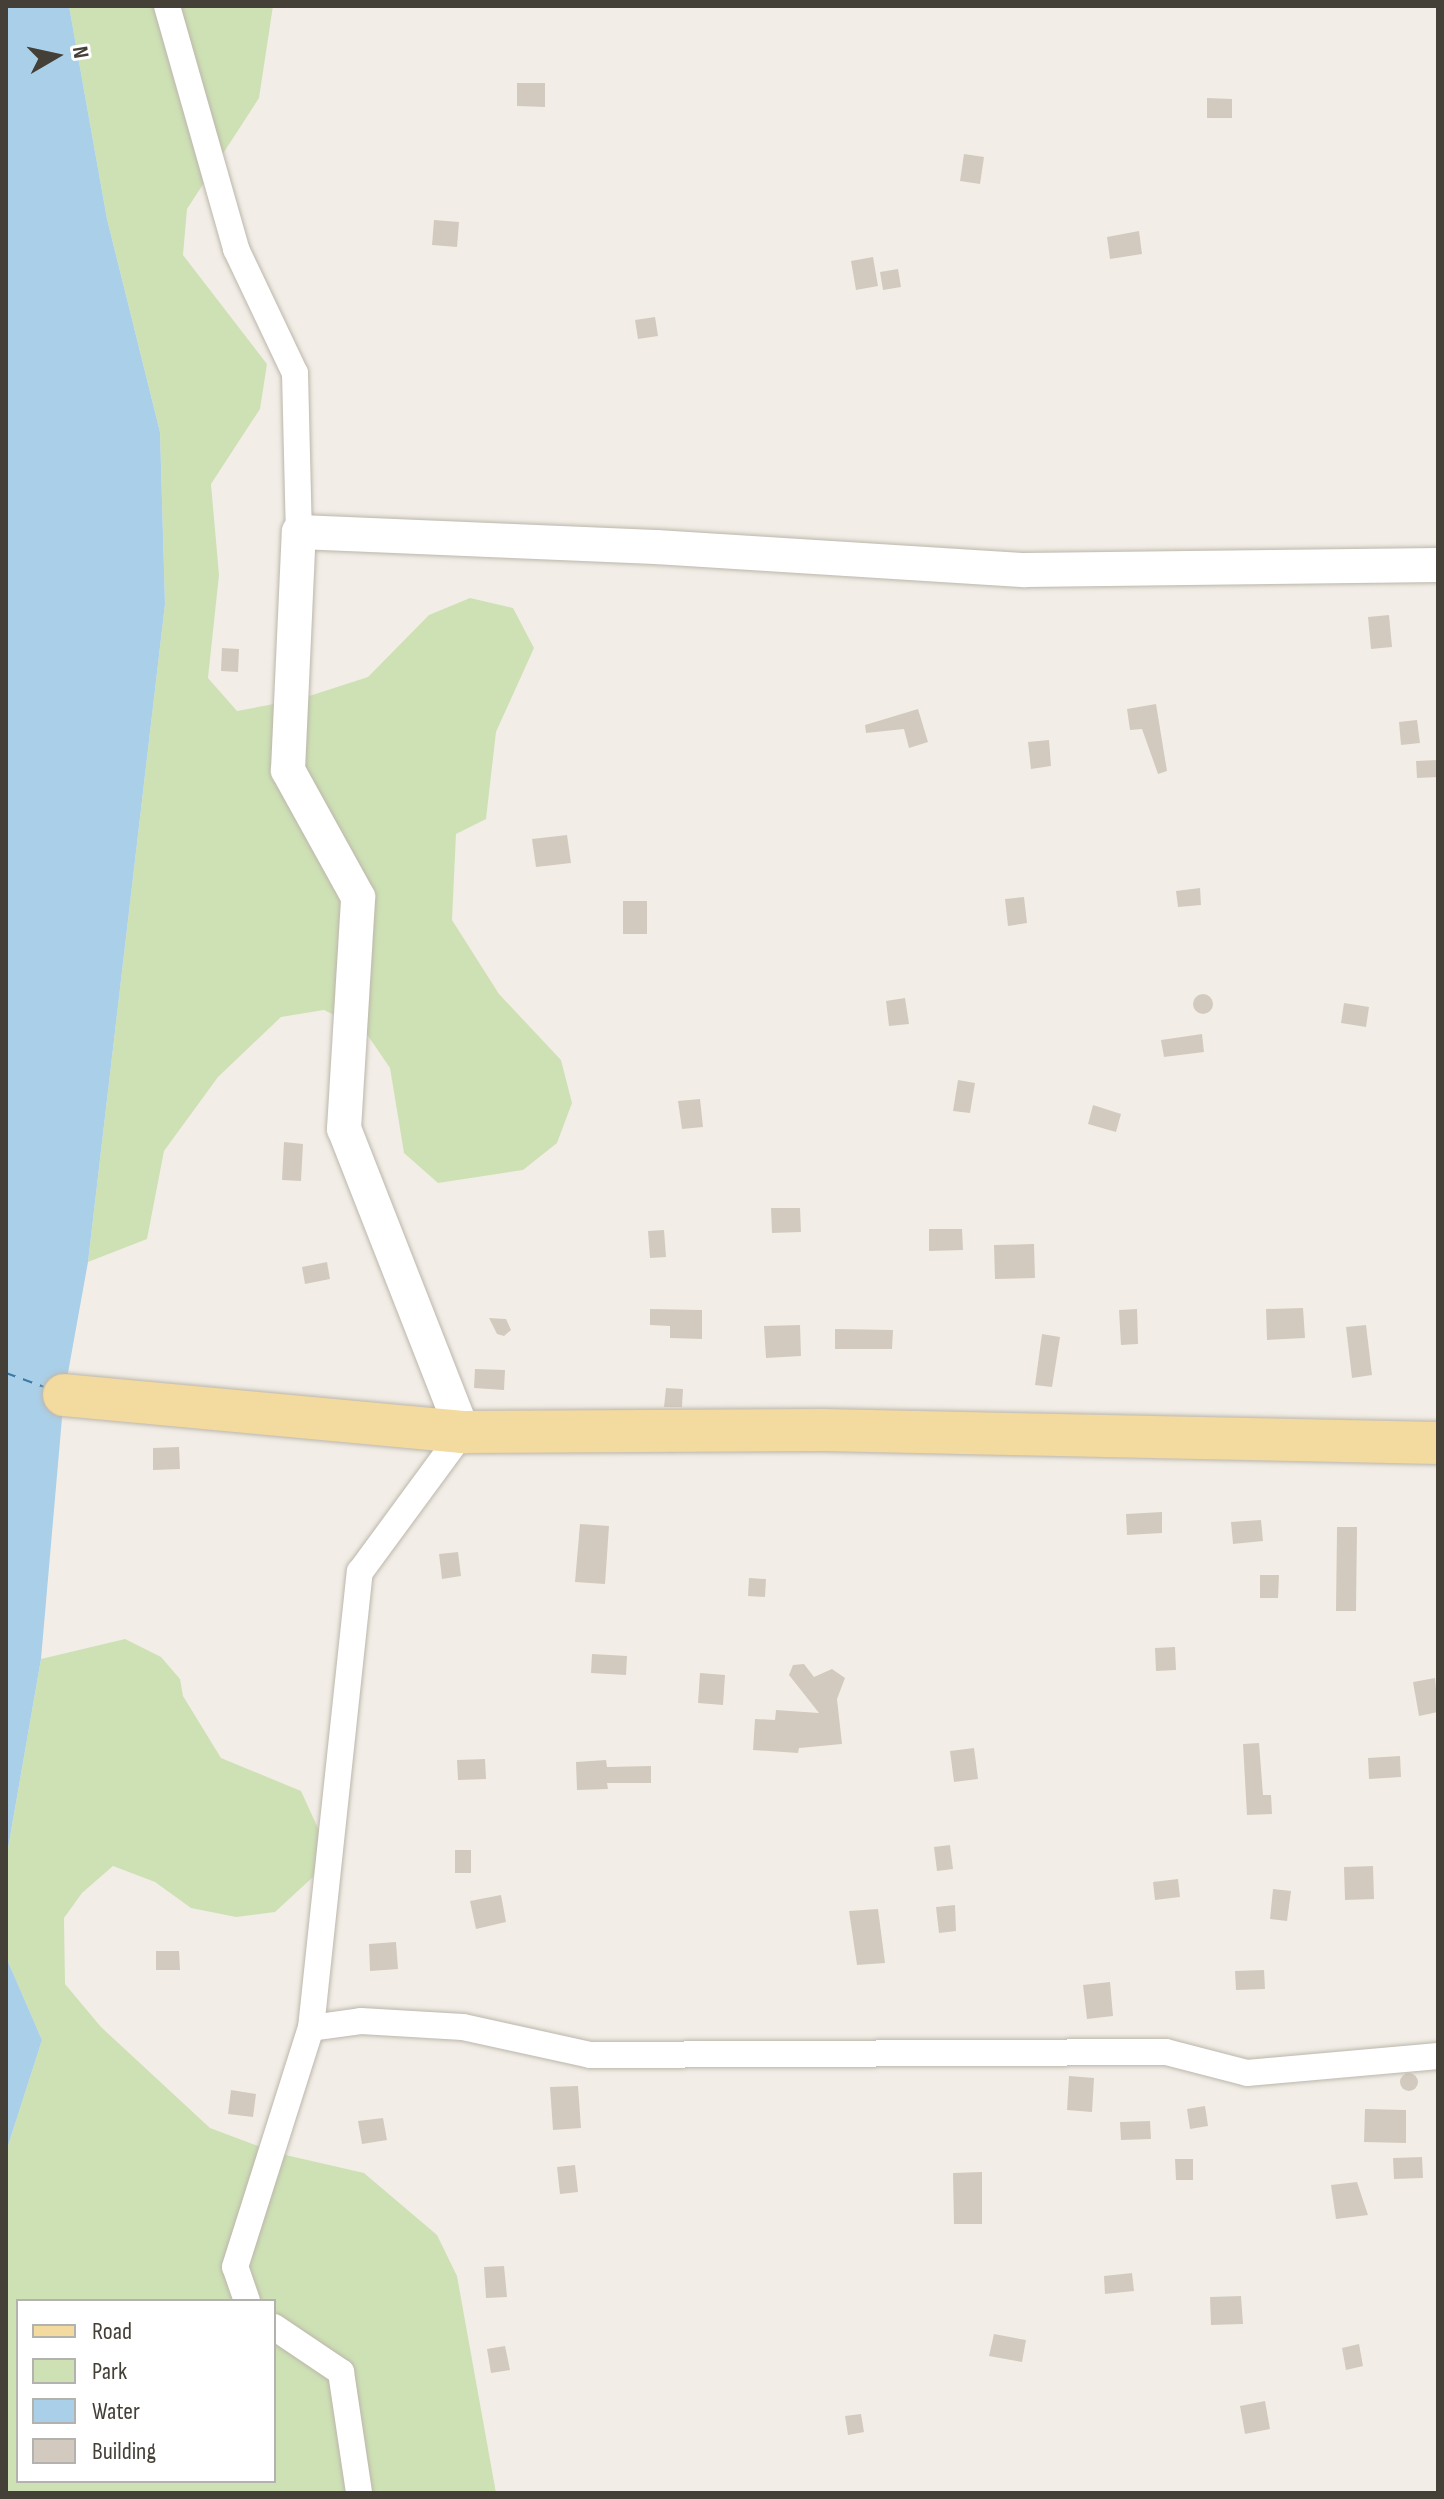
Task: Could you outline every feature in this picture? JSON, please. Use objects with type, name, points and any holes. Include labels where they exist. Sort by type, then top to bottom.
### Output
[{"type":"main road","points":[[64,1395],[463,1432],[823,1430],[1438,1443]]},
{"type":"street","points":[[167,6],[236,249],[295,373],[299,532],[288,770],[358,897],[344,1129],[463,1432],[360,1572],[311,2028],[235,2267],[246,2299]]},
{"type":"street","points":[[299,532],[1025,570],[1438,565]]},
{"type":"street","points":[[311,2028],[361,2021],[463,2027],[590,2055],[1166,2052],[1247,2073],[1438,2056]]},
{"type":"street","points":[[276,2328],[341,2372],[359,2493]]},
{"type":"green space","points":[[69,6],[273,6],[259,98],[187,209],[183,255],[267,364],[260,409],[211,484],[219,575],[208,678],[237,711],[300,699],[368,677],[429,615],[470,598],[513,608],[534,648],[496,732],[486,819],[456,834],[452,920],[499,994],[561,1060],[572,1103],[557,1143],[523,1170],[438,1183],[404,1153],[390,1068],[364,1030],[324,1010],[281,1017],[218,1077],[164,1151],[147,1239],[88,1262],[165,604],[160,432],[107,219]]},
{"type":"green space","points":[[125,1639],[161,1657],[180,1679],[183,1696],[221,1758],[301,1791],[323,1839],[313,1877],[275,1912],[236,1917],[191,1908],[155,1882],[113,1866],[82,1893],[64,1918],[65,1984],[101,2027],[210,2128],[277,2153],[364,2173],[437,2235],[457,2276],[496,2493],[6,2493],[6,2152],[42,2040],[6,1957],[6,1860],[41,1659]]},
{"type":"water","points":[[6,6],[69,6],[107,219],[160,432],[165,604],[88,1262],[64,1395],[41,1659],[6,1860]]},
{"type":"water","points":[[6,1957],[42,2040],[6,2152]]},
{"type":"building","points":[[517,83],[545,83],[545,107],[517,106]]},
{"type":"building","points":[[1207,98],[1232,99],[1232,118],[1207,118]]},
{"type":"building","points":[[964,154],[984,157],[980,184],[960,181]]},
{"type":"building","points":[[434,220],[459,222],[457,247],[432,245]]},
{"type":"building","points":[[1139,231],[1142,254],[1110,259],[1107,237]]},
{"type":"building","points":[[873,257],[878,286],[856,290],[851,261]]},
{"type":"building","points":[[898,269],[901,287],[883,290],[880,272]]},
{"type":"building","points":[[655,317],[658,336],[638,339],[635,320]]},
{"type":"building","points":[[1389,615],[1392,647],[1371,649],[1368,617]]},
{"type":"building","points":[[222,648],[239,649],[238,672],[221,671]]},
{"type":"building","points":[[1156,704],[1167,771],[1158,774],[1142,729],[1130,730],[1127,709]]},
{"type":"building","points":[[918,709],[928,742],[909,748],[904,729],[866,733],[865,725]]},
{"type":"building","points":[[1417,720],[1420,743],[1401,745],[1399,722]]},
{"type":"building","points":[[1049,740],[1051,766],[1031,769],[1028,742]]},
{"type":"building","points":[[1438,760],[1438,777],[1417,778],[1416,761]]},
{"type":"building","points":[[567,835],[571,863],[536,867],[532,839]]},
{"type":"building","points":[[1200,888],[1201,905],[1178,907],[1176,891]]},
{"type":"building","points":[[1024,897],[1027,923],[1008,926],[1005,899]]},
{"type":"building","points":[[623,901],[647,901],[647,934],[623,934]]},
{"type":"building","points":[[1203,994],[1210,997],[1213,1004],[1210,1011],[1203,1014],[1196,1011],[1193,1004],[1196,997]]},
{"type":"building","points":[[905,998],[909,1024],[889,1026],[886,1001]]},
{"type":"building","points":[[1344,1003],[1369,1007],[1366,1027],[1341,1023]]},
{"type":"building","points":[[1202,1034],[1204,1052],[1164,1057],[1161,1040]]},
{"type":"building","points":[[958,1080],[975,1083],[970,1113],[953,1111]]},
{"type":"building","points":[[700,1099],[703,1127],[682,1129],[678,1101]]},
{"type":"building","points":[[1093,1105],[1121,1114],[1116,1132],[1088,1124]]},
{"type":"building","points":[[284,1142],[303,1144],[301,1181],[282,1180]]},
{"type":"building","points":[[771,1208],[800,1208],[801,1232],[772,1233]]},
{"type":"building","points":[[929,1229],[962,1229],[963,1250],[929,1251]]},
{"type":"building","points":[[664,1230],[666,1257],[650,1258],[648,1231]]},
{"type":"building","points":[[1034,1244],[1035,1278],[995,1279],[994,1245]]},
{"type":"building","points":[[327,1262],[330,1279],[305,1284],[302,1267]]},
{"type":"building","points":[[1303,1308],[1305,1338],[1267,1340],[1266,1309]]},
{"type":"building","points":[[650,1309],[702,1310],[702,1339],[670,1338],[670,1326],[650,1325]]},
{"type":"building","points":[[1137,1309],[1138,1344],[1121,1345],[1119,1310]]},
{"type":"building","points":[[489,1318],[506,1319],[511,1330],[504,1336],[497,1334]]},
{"type":"building","points":[[800,1325],[801,1356],[766,1358],[764,1326]]},
{"type":"building","points":[[1366,1325],[1372,1375],[1352,1378],[1346,1327]]},
{"type":"building","points":[[835,1329],[893,1330],[892,1349],[835,1349]]},
{"type":"building","points":[[1042,1334],[1060,1337],[1052,1387],[1035,1385]]},
{"type":"building","points":[[475,1369],[505,1370],[504,1390],[474,1388]]},
{"type":"building","points":[[666,1388],[683,1389],[682,1407],[664,1407]]},
{"type":"building","points":[[179,1447],[180,1469],[153,1470],[153,1448]]},
{"type":"building","points":[[1162,1512],[1162,1533],[1127,1535],[1126,1514]]},
{"type":"building","points":[[1261,1520],[1263,1541],[1233,1544],[1231,1522]]},
{"type":"building","points":[[580,1524],[609,1526],[605,1584],[575,1582]]},
{"type":"building","points":[[1337,1527],[1357,1527],[1356,1611],[1336,1611]]},
{"type":"building","points":[[458,1552],[461,1576],[442,1579],[439,1554]]},
{"type":"building","points":[[1260,1575],[1279,1575],[1278,1598],[1260,1598]]},
{"type":"building","points":[[749,1578],[766,1579],[765,1597],[748,1596]]},
{"type":"building","points":[[1175,1647],[1176,1670],[1156,1671],[1155,1648]]},
{"type":"building","points":[[592,1654],[627,1656],[626,1675],[591,1673]]},
{"type":"building","points":[[804,1664],[814,1677],[832,1669],[845,1678],[837,1699],[842,1744],[799,1748],[798,1753],[753,1750],[755,1719],[775,1720],[776,1710],[819,1713],[789,1675],[793,1665]]},
{"type":"building","points":[[700,1673],[725,1675],[723,1705],[698,1703]]},
{"type":"building","points":[[1435,1678],[1438,1712],[1419,1716],[1413,1682]]},
{"type":"building","points":[[1259,1743],[1263,1795],[1271,1795],[1272,1814],[1247,1815],[1243,1744]]},
{"type":"building","points":[[974,1748],[978,1779],[954,1782],[950,1751]]},
{"type":"building","points":[[1400,1756],[1401,1777],[1369,1779],[1368,1758]]},
{"type":"building","points":[[485,1759],[486,1779],[458,1780],[457,1760]]},
{"type":"building","points":[[606,1760],[607,1767],[651,1766],[651,1783],[607,1783],[608,1789],[577,1790],[576,1762]]},
{"type":"building","points":[[950,1845],[953,1869],[937,1871],[934,1847]]},
{"type":"building","points":[[455,1850],[471,1850],[471,1873],[455,1873]]},
{"type":"building","points":[[1373,1866],[1374,1899],[1345,1900],[1344,1867]]},
{"type":"building","points":[[1178,1879],[1180,1897],[1155,1900],[1153,1882]]},
{"type":"building","points":[[1273,1889],[1291,1891],[1287,1921],[1270,1919]]},
{"type":"building","points":[[501,1895],[506,1922],[476,1929],[470,1901]]},
{"type":"building","points":[[955,1905],[956,1931],[939,1933],[936,1907]]},
{"type":"building","points":[[878,1909],[885,1963],[857,1965],[849,1911]]},
{"type":"building","points":[[396,1942],[398,1969],[370,1971],[369,1944]]},
{"type":"building","points":[[156,1951],[179,1951],[180,1970],[156,1970]]},
{"type":"building","points":[[1264,1970],[1265,1989],[1236,1990],[1235,1971]]},
{"type":"building","points":[[1110,1982],[1113,2016],[1087,2019],[1083,1985]]},
{"type":"building","points":[[1409,2073],[1418,2082],[1409,2091],[1400,2082]]},
{"type":"building","points":[[1069,2076],[1094,2078],[1092,2112],[1067,2110]]},
{"type":"building","points":[[578,2086],[581,2128],[553,2130],[550,2087]]},
{"type":"building","points":[[231,2090],[256,2094],[253,2117],[228,2114]]},
{"type":"building","points":[[1205,2106],[1208,2126],[1190,2129],[1187,2109]]},
{"type":"building","points":[[1365,2109],[1406,2110],[1406,2143],[1364,2142]]},
{"type":"building","points":[[383,2118],[387,2140],[362,2144],[358,2121]]},
{"type":"building","points":[[1150,2121],[1151,2139],[1121,2140],[1120,2122]]},
{"type":"building","points":[[1422,2157],[1423,2178],[1394,2179],[1393,2158]]},
{"type":"building","points":[[1175,2159],[1193,2159],[1193,2180],[1176,2180]]},
{"type":"building","points":[[575,2165],[578,2192],[560,2194],[557,2167]]},
{"type":"building","points":[[982,2172],[982,2224],[954,2224],[953,2173]]},
{"type":"building","points":[[1357,2182],[1368,2215],[1336,2219],[1331,2185]]},
{"type":"building","points":[[504,2266],[507,2297],[486,2298],[484,2267]]},
{"type":"building","points":[[1132,2273],[1134,2291],[1105,2294],[1104,2276]]},
{"type":"building","points":[[1241,2296],[1243,2324],[1211,2325],[1210,2297]]},
{"type":"building","points":[[994,2334],[1026,2340],[1022,2362],[989,2356]]},
{"type":"building","points":[[1359,2344],[1363,2366],[1346,2370],[1342,2348]]},
{"type":"building","points":[[505,2346],[510,2370],[491,2373],[487,2349]]},
{"type":"building","points":[[1265,2401],[1270,2429],[1245,2434],[1240,2406]]},
{"type":"building","points":[[861,2414],[864,2432],[848,2435],[845,2416]]},
{"type":"ferry route","points":[[6,1373],[44,1387]]}]
